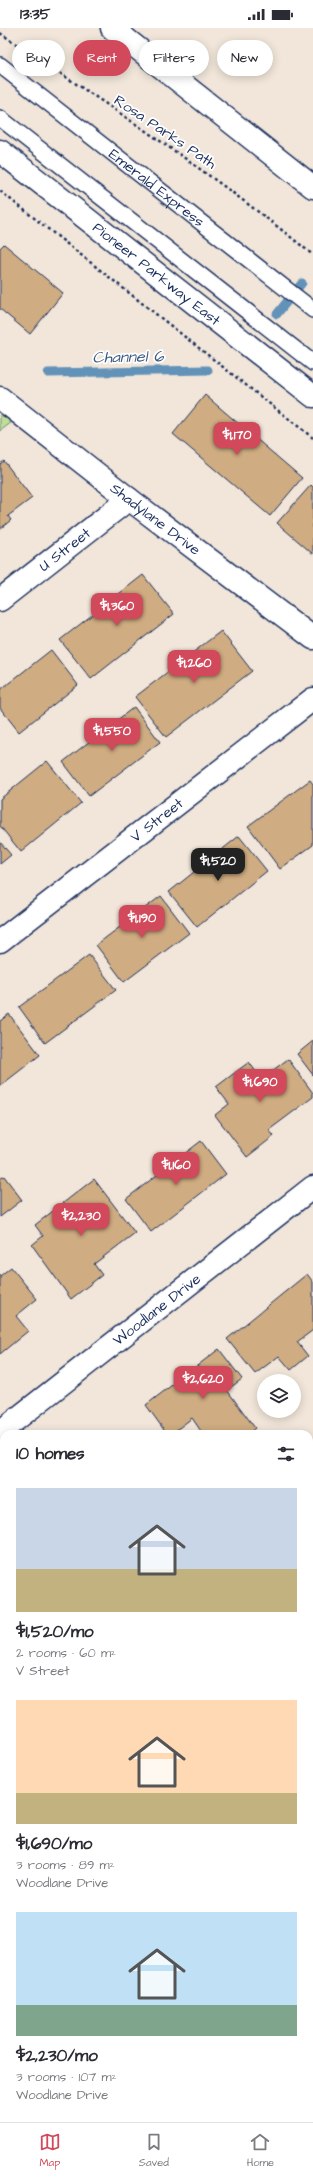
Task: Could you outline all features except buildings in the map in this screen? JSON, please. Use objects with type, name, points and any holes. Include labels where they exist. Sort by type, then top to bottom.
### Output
[{"type":"street","points":[[112,28],[313,187]]},
{"type":"street","name":"Pioneer Parkway East","points":[[0,151],[313,396]]},
{"type":"street","name":"Shadylane Drive","points":[[0,398],[129,499],[313,638]]},
{"type":"street","name":"U Street","points":[[0,600],[129,499]]},
{"type":"street","name":"V Street","points":[[0,941],[313,698]]},
{"type":"street","name":"Woodlane Drive","points":[[3,1430],[313,1187]]},
{"type":"lane","name":"Emerald Express","points":[[0,65],[313,310]]},
{"type":"lane","points":[[0,118],[313,363]]},
{"type":"path","name":"Rosa Parks Path","points":[[0,33],[194,164],[264,215],[313,255]]},
{"type":"path","points":[[0,191],[313,438]]},
{"type":"green space","points":[[0,414],[12,422],[0,431]]},
{"type":"waterway","name":"Channel 6","points":[[277,314],[302,283]]},
{"type":"waterway","name":"Channel 6","points":[[48,373],[208,370]]}]
